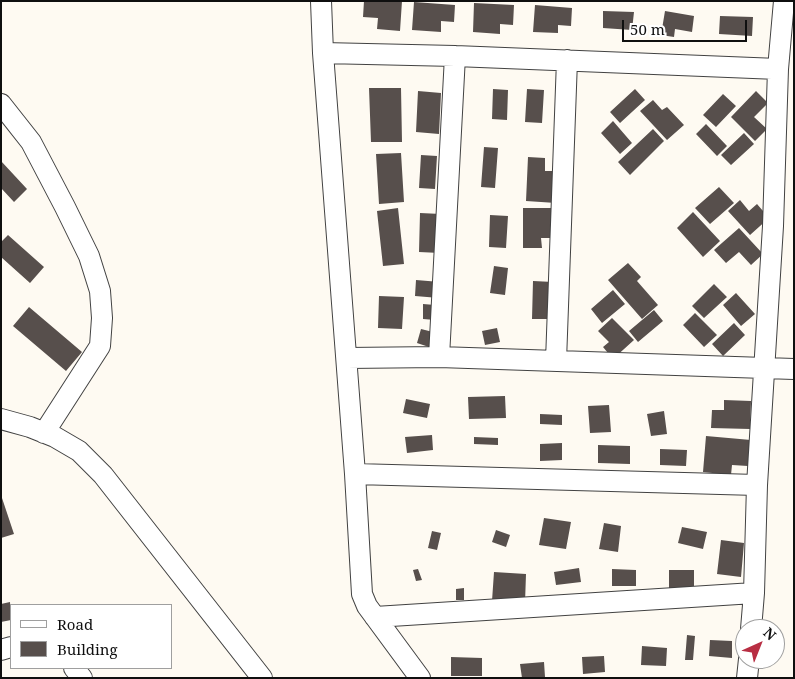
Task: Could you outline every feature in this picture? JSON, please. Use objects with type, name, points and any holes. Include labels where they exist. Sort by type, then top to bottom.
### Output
[{"type":"street","points":[[321,1],[323,53],[356,474],[362,594],[367,606],[420,678]]},
{"type":"street","points":[[752,619],[757,485],[773,226],[778,69],[784,1]]},
{"type":"street","points":[[323,53],[568,60],[778,69]]},
{"type":"street","points":[[439,357],[454,56]]},
{"type":"street","points":[[556,361],[568,60]]},
{"type":"street","points":[[1,104],[30,142],[65,207],[89,256],[100,291],[102,318],[100,346],[44,432]]},
{"type":"street","points":[[346,358],[439,357],[794,369]]},
{"type":"street","points":[[1,419],[44,432],[79,451],[103,475],[262,678]]},
{"type":"street","points":[[356,474],[757,485]]},
{"type":"street","points":[[375,617],[754,593]]},
{"type":"building","points":[[364,1],[402,1],[400,31],[377,29],[378,18],[363,17]]},
{"type":"building","points":[[414,2],[455,5],[454,22],[441,21],[441,32],[412,30]]},
{"type":"building","points":[[474,3],[514,5],[513,25],[500,24],[500,34],[473,32]]},
{"type":"building","points":[[535,5],[572,8],[571,26],[558,25],[558,33],[533,32]]},
{"type":"building","points":[[603,11],[634,12],[632,30],[603,28]]},
{"type":"building","points":[[665,11],[694,16],[692,32],[675,29],[674,37],[661,35]]},
{"type":"building","points":[[720,16],[753,17],[752,36],[719,34]]},
{"type":"building","points":[[369,88],[401,88],[402,142],[371,142]]},
{"type":"building","points":[[493,89],[508,90],[507,120],[492,119]]},
{"type":"building","points":[[527,89],[544,90],[542,123],[525,122]]},
{"type":"building","points":[[635,89],[645,100],[620,123],[610,112]]},
{"type":"building","points":[[418,91],[441,93],[439,134],[416,132]]},
{"type":"building","points":[[756,91],[768,103],[754,117],[767,129],[755,141],[731,117]]},
{"type":"building","points":[[723,94],[736,106],[716,127],[703,115]]},
{"type":"building","points":[[653,100],[662,110],[667,107],[684,125],[667,140],[640,111]]},
{"type":"building","points":[[613,121],[632,143],[620,154],[601,133]]},
{"type":"building","points":[[706,124],[727,146],[717,156],[696,134]]},
{"type":"building","points":[[653,129],[664,141],[630,175],[618,162]]},
{"type":"building","points":[[744,133],[754,144],[731,165],[721,155]]},
{"type":"building","points":[[484,147],[498,148],[495,188],[481,187]]},
{"type":"building","points":[[401,153],[404,202],[379,204],[376,154]]},
{"type":"building","points":[[421,155],[437,156],[435,189],[419,188]]},
{"type":"building","points":[[528,157],[545,158],[545,171],[557,171],[556,203],[526,201]]},
{"type":"building","points":[[1,161],[27,189],[14,202],[1,188]]},
{"type":"building","points":[[719,187],[734,203],[710,224],[695,208]]},
{"type":"building","points":[[740,200],[749,211],[757,204],[769,218],[750,235],[728,211]]},
{"type":"building","points":[[398,208],[404,264],[383,266],[377,211]]},
{"type":"building","points":[[523,208],[553,208],[553,238],[541,238],[542,248],[523,248]]},
{"type":"building","points":[[693,212],[720,241],[703,257],[677,228]]},
{"type":"building","points":[[420,213],[441,214],[440,253],[419,252]]},
{"type":"building","points":[[490,215],[508,216],[506,248],[489,247]]},
{"type":"building","points":[[739,228],[763,254],[751,265],[739,252],[726,263],[714,250]]},
{"type":"building","points":[[8,235],[44,267],[30,283],[1,257],[1,242]]},
{"type":"building","points":[[628,263],[641,277],[637,281],[658,305],[642,319],[608,280]]},
{"type":"building","points":[[494,266],[508,268],[505,295],[490,293]]},
{"type":"building","points":[[416,280],[440,282],[439,298],[415,296]]},
{"type":"building","points":[[533,281],[553,282],[551,319],[532,319]]},
{"type":"building","points":[[714,284],[727,297],[704,318],[692,306]]},
{"type":"building","points":[[613,290],[625,304],[602,323],[591,309]]},
{"type":"building","points":[[736,293],[755,314],[741,326],[723,305]]},
{"type":"building","points":[[379,296],[404,297],[402,329],[378,328]]},
{"type":"building","points":[[423,304],[435,305],[435,320],[423,319]]},
{"type":"building","points":[[29,307],[82,352],[66,371],[13,326]]},
{"type":"building","points":[[654,310],[663,321],[638,342],[629,331]]},
{"type":"building","points":[[695,313],[717,335],[704,347],[683,325]]},
{"type":"building","points":[[612,318],[634,340],[613,359],[603,347],[609,342],[598,331]]},
{"type":"building","points":[[734,323],[745,335],[723,356],[712,344]]},
{"type":"building","points":[[497,328],[500,342],[485,345],[482,331]]},
{"type":"building","points":[[421,329],[433,332],[429,347],[417,343]]},
{"type":"building","points":[[505,396],[506,418],[469,419],[468,397]]},
{"type":"building","points":[[406,399],[430,404],[427,418],[403,413]]},
{"type":"building","points":[[724,400],[751,401],[750,429],[711,428],[712,410],[724,410]]},
{"type":"building","points":[[609,405],[611,432],[590,433],[588,406]]},
{"type":"building","points":[[664,411],[667,434],[651,436],[647,414]]},
{"type":"building","points":[[540,414],[562,415],[562,425],[540,424]]},
{"type":"building","points":[[432,435],[433,450],[407,453],[405,437]]},
{"type":"building","points":[[706,436],[751,440],[748,466],[732,465],[731,475],[703,472]]},
{"type":"building","points":[[474,437],[498,438],[498,445],[474,444]]},
{"type":"building","points":[[562,443],[562,460],[540,461],[540,444]]},
{"type":"building","points":[[598,445],[630,446],[630,464],[598,463]]},
{"type":"building","points":[[660,449],[687,450],[686,466],[660,465]]},
{"type":"building","points":[[1,495],[14,534],[1,538]]},
{"type":"building","points":[[544,518],[571,522],[566,549],[539,545]]},
{"type":"building","points":[[604,523],[621,526],[618,552],[599,549]]},
{"type":"building","points":[[682,527],[707,532],[703,549],[678,543]]},
{"type":"building","points":[[496,530],[510,535],[506,547],[492,542]]},
{"type":"building","points":[[432,531],[441,533],[437,550],[428,548]]},
{"type":"building","points":[[721,540],[744,543],[741,577],[717,574]]},
{"type":"building","points":[[579,568],[581,582],[556,585],[554,572]]},
{"type":"building","points":[[418,569],[422,580],[416,581],[413,570]]},
{"type":"building","points":[[612,569],[636,570],[636,586],[612,586]]},
{"type":"building","points":[[669,570],[694,570],[694,590],[669,590]]},
{"type":"building","points":[[494,572],[526,574],[525,603],[492,601]]},
{"type":"building","points":[[464,588],[464,600],[456,600],[456,589]]},
{"type":"building","points":[[10,602],[10,620],[1,622],[1,604]]},
{"type":"building","points":[[687,635],[695,636],[693,660],[685,660]]},
{"type":"building","points":[[710,640],[732,641],[732,658],[709,656]]},
{"type":"building","points":[[642,646],[667,648],[666,666],[641,665]]},
{"type":"building","points":[[604,656],[605,672],[583,674],[582,657]]},
{"type":"building","points":[[451,657],[482,658],[482,676],[451,676]]},
{"type":"building","points":[[544,662],[545,677],[522,678],[520,664]]}]
